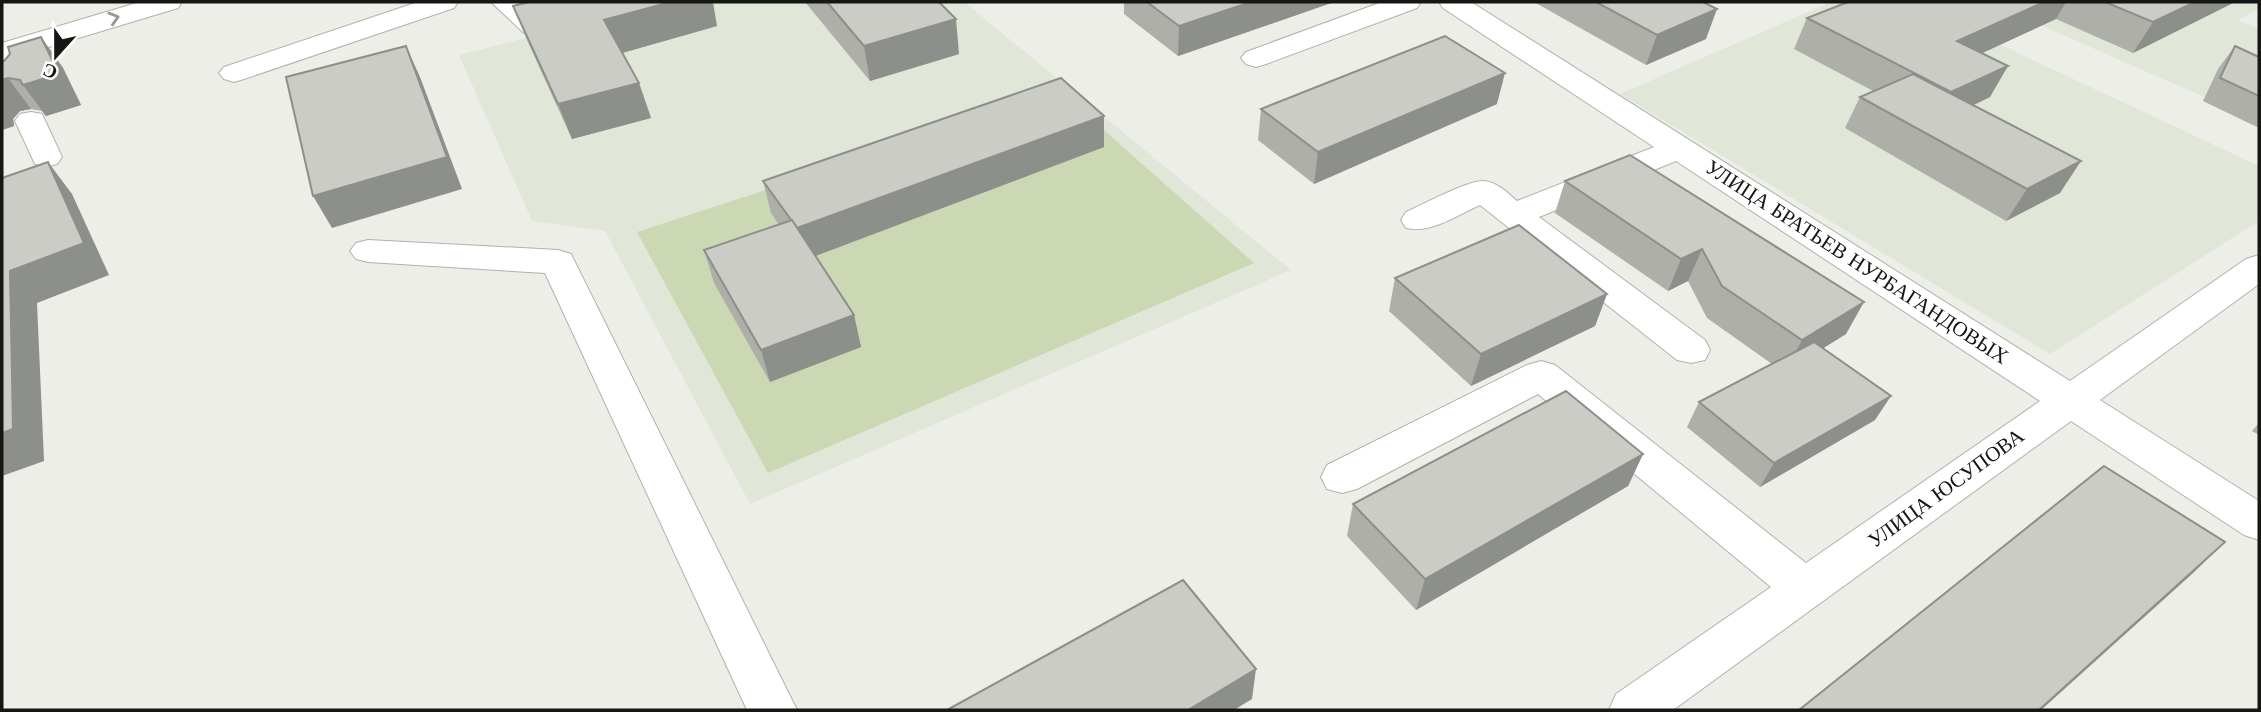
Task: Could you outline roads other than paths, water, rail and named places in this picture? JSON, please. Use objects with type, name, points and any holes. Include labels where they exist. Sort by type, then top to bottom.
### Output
[{"type":"street","points":[[2,30],[99,2]]},
{"type":"street","points":[[2,52],[168,2]]},
{"type":"street","points":[[234,73],[444,2]]},
{"type":"street","points":[[510,6],[545,2]]},
{"type":"street","points":[[510,6],[534,27],[631,2]]},
{"type":"street","points":[[1256,58],[1407,2]]},
{"type":"street","name":"УЛИЦА БРАТЬЕВ НУРБАГАНДОВЫХ","points":[[1453,2],[2070,398],[2259,523]]},
{"type":"street","points":[[31,121],[46,157]]},
{"type":"street","points":[[1515,214],[1679,148]]},
{"type":"street","points":[[1418,220],[1483,191],[1692,350]]},
{"type":"street","points":[[368,251],[558,262],[772,710]]},
{"type":"street","name":"УЛИЦА ЮСУПОВА","points":[[1634,710],[2070,398],[2259,267]]},
{"type":"street","points":[[1342,477],[1541,375],[1806,589]]}]
